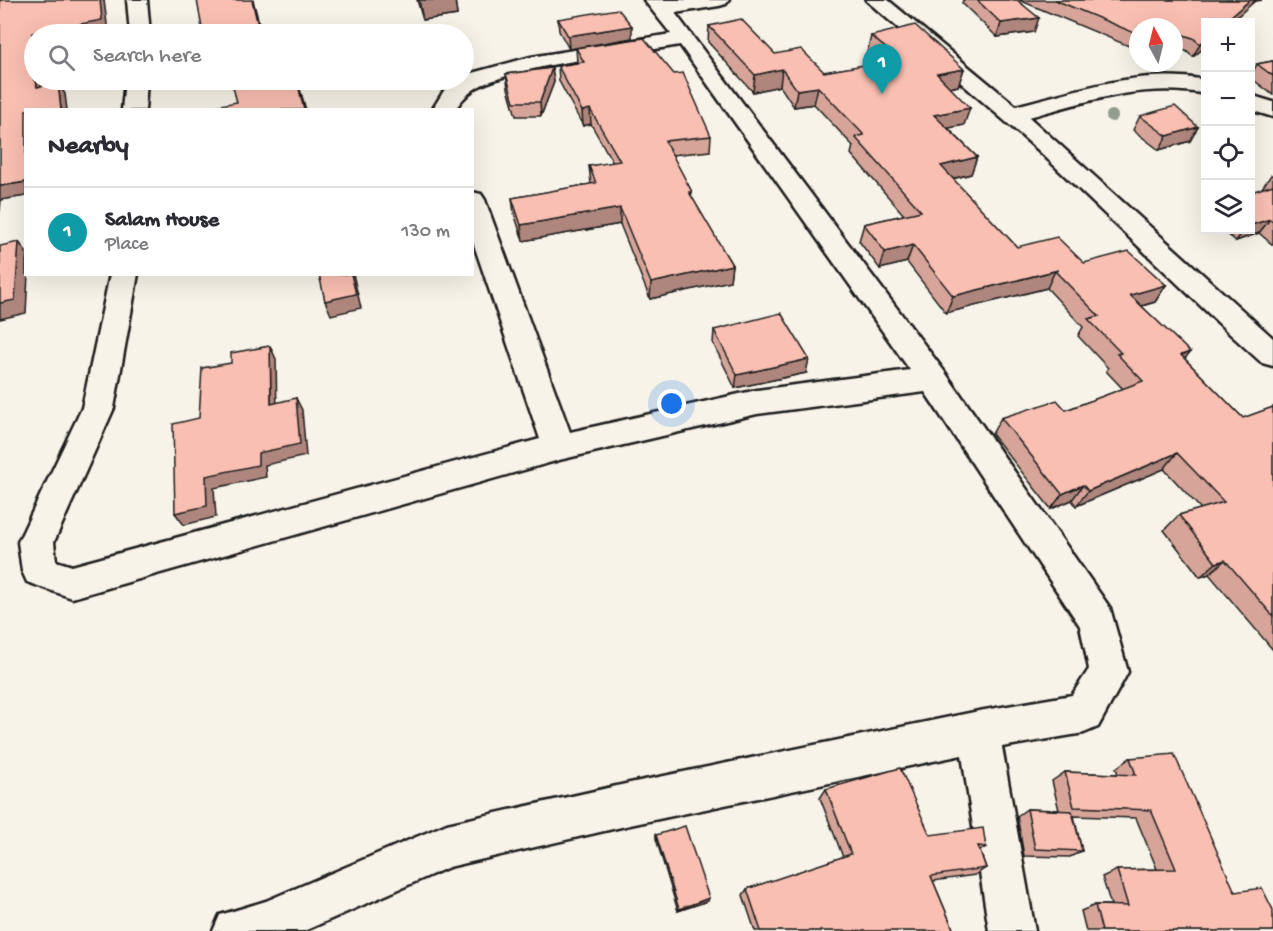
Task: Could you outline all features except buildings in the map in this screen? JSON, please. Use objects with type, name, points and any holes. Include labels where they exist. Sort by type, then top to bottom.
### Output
[{"type":"street","points":[[137,0],[139,24]]},
{"type":"street","points":[[657,5],[719,0]]},
{"type":"street","points":[[876,0],[921,41],[1011,114],[1211,302],[1273,355]]},
{"type":"street","points":[[236,931],[267,924],[447,846],[630,804],[979,731],[1084,713],[1109,672],[1097,620],[933,379],[684,38],[657,5]]},
{"type":"street","points":[[474,80],[531,64],[684,38]]},
{"type":"street","points":[[1011,114],[1138,83],[1186,82],[1201,86]]},
{"type":"street","points":[[133,108],[135,90]]},
{"type":"street","points":[[445,108],[453,94],[459,90]]},
{"type":"street","points":[[1255,103],[1273,110]]},
{"type":"street","points":[[474,206],[559,447]]},
{"type":"street","points":[[124,276],[98,408],[36,542],[40,571],[72,582],[559,447],[757,402],[933,379]]},
{"type":"street","points":[[979,731],[1012,931]]},
{"type":"place","name":"Salam House","points":[[882,94]]}]
